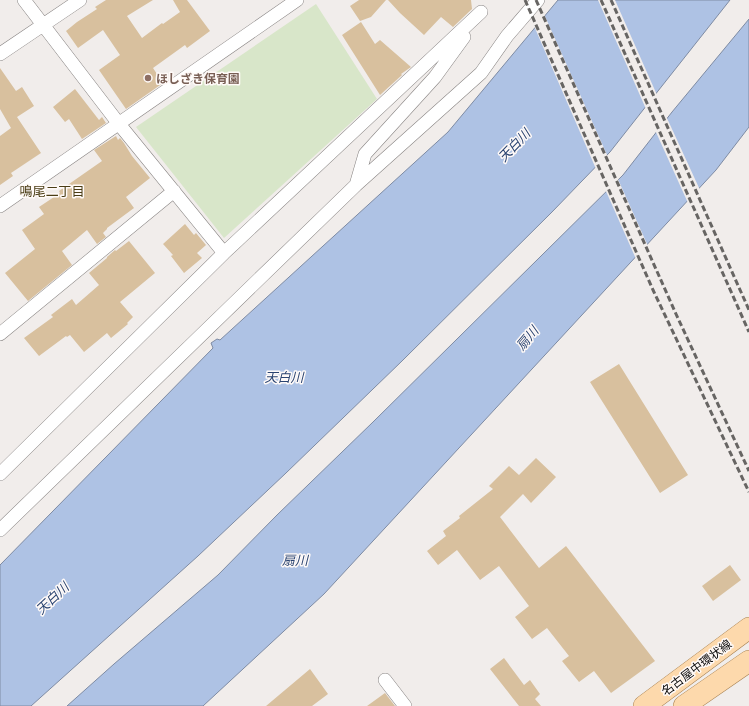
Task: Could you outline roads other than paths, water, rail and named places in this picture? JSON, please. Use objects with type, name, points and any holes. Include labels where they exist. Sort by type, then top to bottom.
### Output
[{"type":"main road","name":"名古屋中環状線","points":[[644,706],[749,628]]},
{"type":"main road","name":"名古屋中環状線","points":[[684,706],[749,661]]},
{"type":"street","points":[[24,0],[119,124],[224,253]]},
{"type":"street","points":[[0,54],[80,0]]},
{"type":"street","points":[[0,206],[297,0]]},
{"type":"street","points":[[0,530],[356,185],[481,73],[507,36],[538,0]]},
{"type":"street","points":[[356,185],[365,154],[435,77],[480,6]]},
{"type":"street","points":[[0,474],[224,253],[480,6]]},
{"type":"street","points":[[0,334],[174,191]]},
{"type":"street","points":[[385,680],[405,706]]},
{"type":"water","name":"天白川","points":[[558,0],[730,0],[610,152],[552,212],[402,361],[198,556],[31,706],[0,706],[0,565],[213,348],[211,343],[217,339],[220,340],[448,132]]},
{"type":"water","name":"扇川","points":[[749,19],[749,127],[716,170],[324,594],[203,706],[67,706],[218,575],[277,515],[623,175],[672,112]]},
{"type":"railway","points":[[525,0],[653,290],[749,492]]},
{"type":"railway","points":[[536,0],[676,314],[749,471]]},
{"type":"railway","points":[[601,0],[749,332]]},
{"type":"railway","points":[[611,0],[749,310]]},
{"type":"place","name":"ほしざき保育園","points":[[148,78]]},
{"type":"district","name":"鳴尾二丁目","points":[[52,191]]}]
